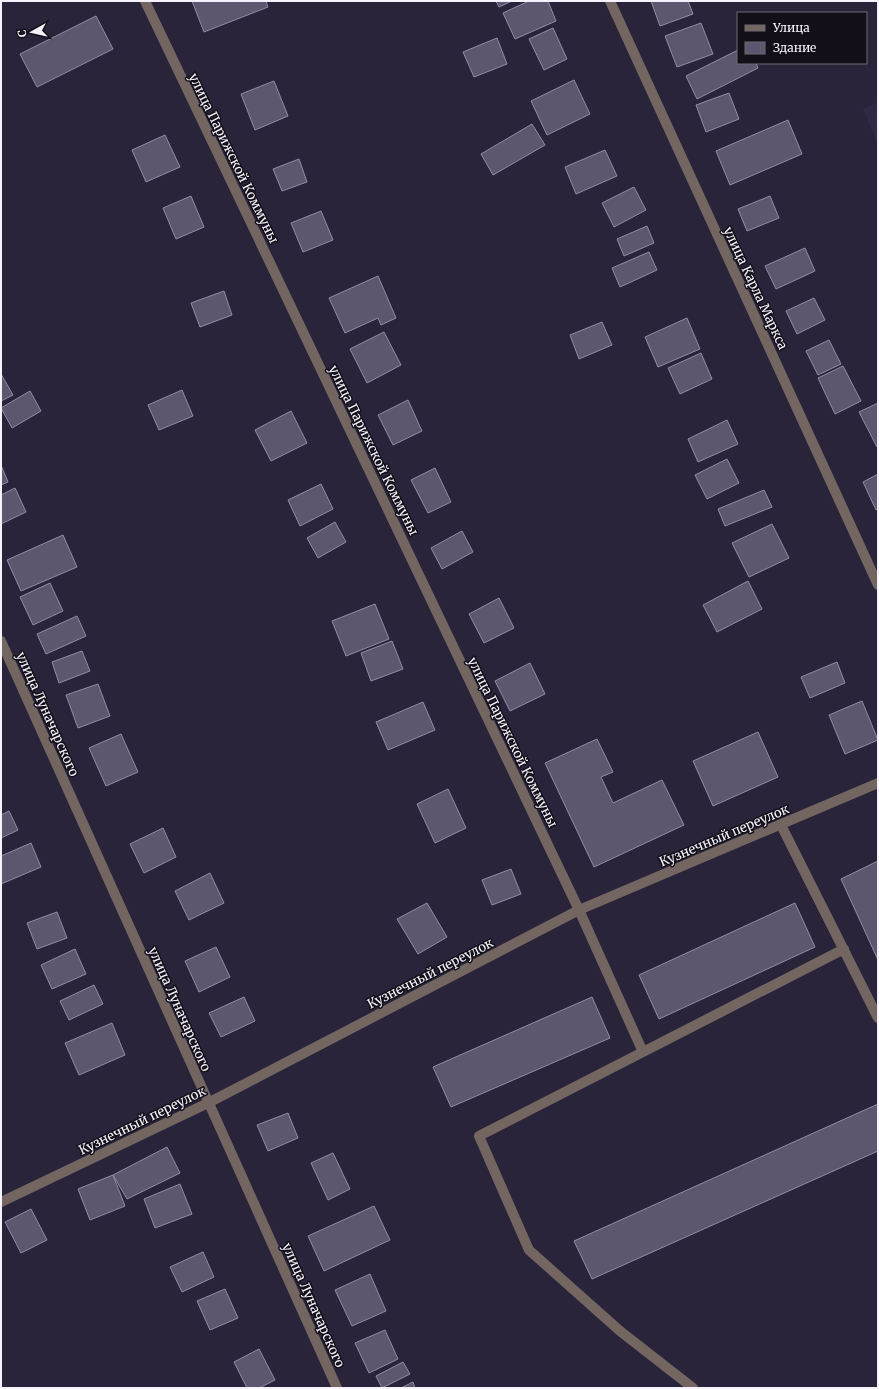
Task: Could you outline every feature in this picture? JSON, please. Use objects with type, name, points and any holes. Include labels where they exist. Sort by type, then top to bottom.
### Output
[{"type":"street","name":"улица Парижской Коммуны","points":[[145,1],[579,910],[643,1052]]},
{"type":"street","name":"улица Карла Маркса","points":[[610,1],[878,585]]},
{"type":"street","name":"улица Луначарского","points":[[1,641],[337,1388]]},
{"type":"street","name":"Кузнечный переулок","points":[[1,1202],[208,1103],[579,910],[878,783]]},
{"type":"street","points":[[781,824],[878,1018]]},
{"type":"street","points":[[693,1388],[620,1331],[529,1250],[479,1136],[844,949]]},
{"type":"shaded area","points":[[878,102],[878,145],[863,109]]},
{"type":"building","points":[[192,1],[266,1],[268,7],[204,32]]},
{"type":"building","points":[[496,1],[512,1],[499,7]]},
{"type":"building","points":[[529,1],[548,1],[556,21],[515,39],[503,13]]},
{"type":"building","points":[[651,1],[688,1],[693,14],[660,26]]},
{"type":"building","points":[[96,16],[113,49],[37,87],[20,54]]},
{"type":"building","points":[[701,23],[713,54],[677,67],[665,36]]},
{"type":"building","points":[[553,28],[567,59],[544,70],[529,39]]},
{"type":"building","points":[[497,38],[507,64],[474,77],[463,52]]},
{"type":"building","points":[[737,50],[737,64],[756,64],[758,68],[697,99],[686,76]]},
{"type":"building","points":[[574,80],[590,114],[547,135],[531,101]]},
{"type":"building","points":[[274,81],[288,116],[255,130],[241,94]]},
{"type":"building","points":[[729,93],[739,119],[706,132],[696,105]]},
{"type":"building","points":[[788,120],[802,154],[730,185],[716,151]]},
{"type":"building","points":[[532,124],[545,145],[493,175],[481,154]]},
{"type":"building","points":[[165,135],[180,167],[146,182],[132,150]]},
{"type":"building","points":[[605,150],[617,176],[576,194],[565,167]]},
{"type":"building","points":[[299,159],[307,182],[282,191],[273,169]]},
{"type":"building","points":[[634,187],[646,210],[614,227],[602,203]]},
{"type":"building","points":[[191,196],[204,227],[176,239],[163,208]]},
{"type":"building","points":[[770,196],[779,218],[747,231],[738,209]]},
{"type":"building","points":[[321,211],[333,240],[303,252],[291,223]]},
{"type":"building","points":[[647,226],[654,243],[624,256],[617,239]]},
{"type":"building","points":[[805,248],[815,271],[776,289],[765,266]]},
{"type":"building","points":[[649,252],[657,270],[620,287],[612,268]]},
{"type":"building","points":[[378,276],[396,318],[381,325],[378,318],[345,333],[329,298]]},
{"type":"building","points":[[224,291],[232,315],[200,327],[191,303]]},
{"type":"building","points":[[814,298],[825,320],[797,334],[786,311]]},
{"type":"building","points":[[687,318],[700,349],[658,367],[645,337]]},
{"type":"building","points":[[602,322],[612,345],[579,359],[570,335]]},
{"type":"building","points":[[384,332],[401,365],[367,383],[350,349]]},
{"type":"building","points":[[829,340],[841,364],[818,375],[806,351]]},
{"type":"building","points":[[701,353],[712,379],[680,394],[668,368]]},
{"type":"building","points":[[843,366],[861,401],[835,414],[818,378]]},
{"type":"building","points":[[1,374],[13,395],[1,401]]},
{"type":"building","points":[[182,390],[193,416],[159,430],[148,405]]},
{"type":"building","points":[[30,391],[41,411],[12,428],[1,408]]},
{"type":"building","points":[[408,400],[422,431],[393,445],[378,415]]},
{"type":"building","points":[[878,403],[878,446],[877,447],[859,412]]},
{"type":"building","points":[[291,411],[307,443],[271,461],[255,430]]},
{"type":"building","points":[[727,420],[738,444],[698,462],[688,439]]},
{"type":"building","points":[[727,459],[739,483],[707,499],[695,475]]},
{"type":"building","points":[[1,465],[8,482],[1,485]]},
{"type":"building","points":[[435,468],[451,502],[428,513],[411,480]]},
{"type":"building","points":[[878,474],[878,509],[876,510],[863,482]]},
{"type":"building","points":[[321,484],[333,509],[300,526],[288,500]]},
{"type":"building","points":[[15,488],[26,512],[1,524],[1,495]]},
{"type":"building","points":[[764,490],[772,507],[725,526],[718,509]]},
{"type":"building","points":[[335,522],[346,542],[318,558],[307,538]]},
{"type":"building","points":[[772,524],[789,558],[749,577],[732,543]]},
{"type":"building","points":[[462,531],[473,552],[442,569],[431,548]]},
{"type":"building","points":[[63,535],[77,567],[21,591],[7,560]]},
{"type":"building","points":[[748,581],[762,609],[717,632],[703,605]]},
{"type":"building","points":[[50,583],[63,611],[33,625],[20,597]]},
{"type":"building","points":[[499,598],[514,628],[484,643],[469,614]]},
{"type":"building","points":[[375,604],[389,639],[346,656],[332,621]]},
{"type":"building","points":[[77,616],[86,636],[46,654],[37,634]]},
{"type":"building","points":[[392,641],[403,669],[371,681],[361,653]]},
{"type":"building","points":[[82,651],[90,671],[59,683],[52,662]]},
{"type":"building","points":[[837,662],[845,683],[810,698],[801,677]]},
{"type":"building","points":[[530,663],[545,694],[510,711],[495,681]]},
{"type":"building","points":[[98,684],[110,716],[78,728],[66,695]]},
{"type":"building","points":[[862,701],[878,740],[845,754],[829,715]]},
{"type":"building","points":[[423,702],[435,730],[388,750],[376,722]]},
{"type":"building","points":[[758,732],[778,777],[713,806],[693,761]]},
{"type":"building","points":[[121,734],[138,772],[106,786],[89,748]]},
{"type":"building","points":[[597,739],[613,772],[601,777],[613,803],[662,780],[684,825],[594,867],[545,763]]},
{"type":"building","points":[[448,789],[466,828],[435,843],[417,804]]},
{"type":"building","points":[[9,811],[18,830],[1,838],[1,815]]},
{"type":"building","points":[[163,828],[176,857],[144,873],[130,844]]},
{"type":"building","points":[[31,843],[41,867],[1,884],[1,856]]},
{"type":"building","points":[[878,861],[878,960],[841,879]]},
{"type":"building","points":[[511,869],[521,894],[492,905],[482,880]]},
{"type":"building","points":[[210,873],[224,903],[189,920],[175,891]]},
{"type":"building","points":[[427,903],[447,937],[418,954],[397,919]]},
{"type":"building","points":[[795,903],[815,947],[659,1019],[639,975]]},
{"type":"building","points":[[57,912],[67,938],[37,949],[27,923]]},
{"type":"building","points":[[216,947],[230,977],[199,992],[185,961]]},
{"type":"building","points":[[75,949],[86,974],[52,989],[41,965]]},
{"type":"building","points":[[94,985],[103,1004],[69,1020],[60,1001]]},
{"type":"building","points":[[244,997],[255,1021],[221,1037],[209,1013]]},
{"type":"building","points":[[592,997],[610,1038],[451,1107],[433,1067]]},
{"type":"building","points":[[112,1023],[125,1055],[79,1075],[65,1043]]},
{"type":"building","points":[[878,1104],[878,1151],[592,1279],[574,1241]]},
{"type":"building","points":[[288,1113],[298,1138],[268,1151],[257,1125]]},
{"type":"building","points":[[167,1147],[180,1173],[127,1199],[113,1175]]},
{"type":"building","points":[[333,1153],[350,1189],[328,1200],[311,1163]]},
{"type":"building","points":[[113,1175],[125,1206],[90,1220],[78,1189]]},
{"type":"building","points":[[180,1184],[192,1214],[155,1228],[144,1199]]},
{"type":"building","points":[[374,1206],[390,1240],[324,1271],[308,1236]]},
{"type":"building","points":[[31,1209],[47,1240],[21,1253],[5,1222]]},
{"type":"building","points":[[203,1252],[214,1277],[182,1292],[170,1267]]},
{"type":"building","points":[[370,1274],[386,1311],[352,1326],[335,1290]]},
{"type":"building","points":[[225,1289],[238,1318],[210,1330],[197,1301]]},
{"type":"building","points":[[385,1330],[398,1359],[369,1373],[355,1343]]},
{"type":"building","points":[[259,1349],[275,1380],[259,1388],[247,1388],[234,1362]]},
{"type":"building","points":[[403,1362],[410,1374],[382,1388],[376,1376]]},
{"type":"building","points":[[413,1382],[415,1388],[401,1388]]}]
